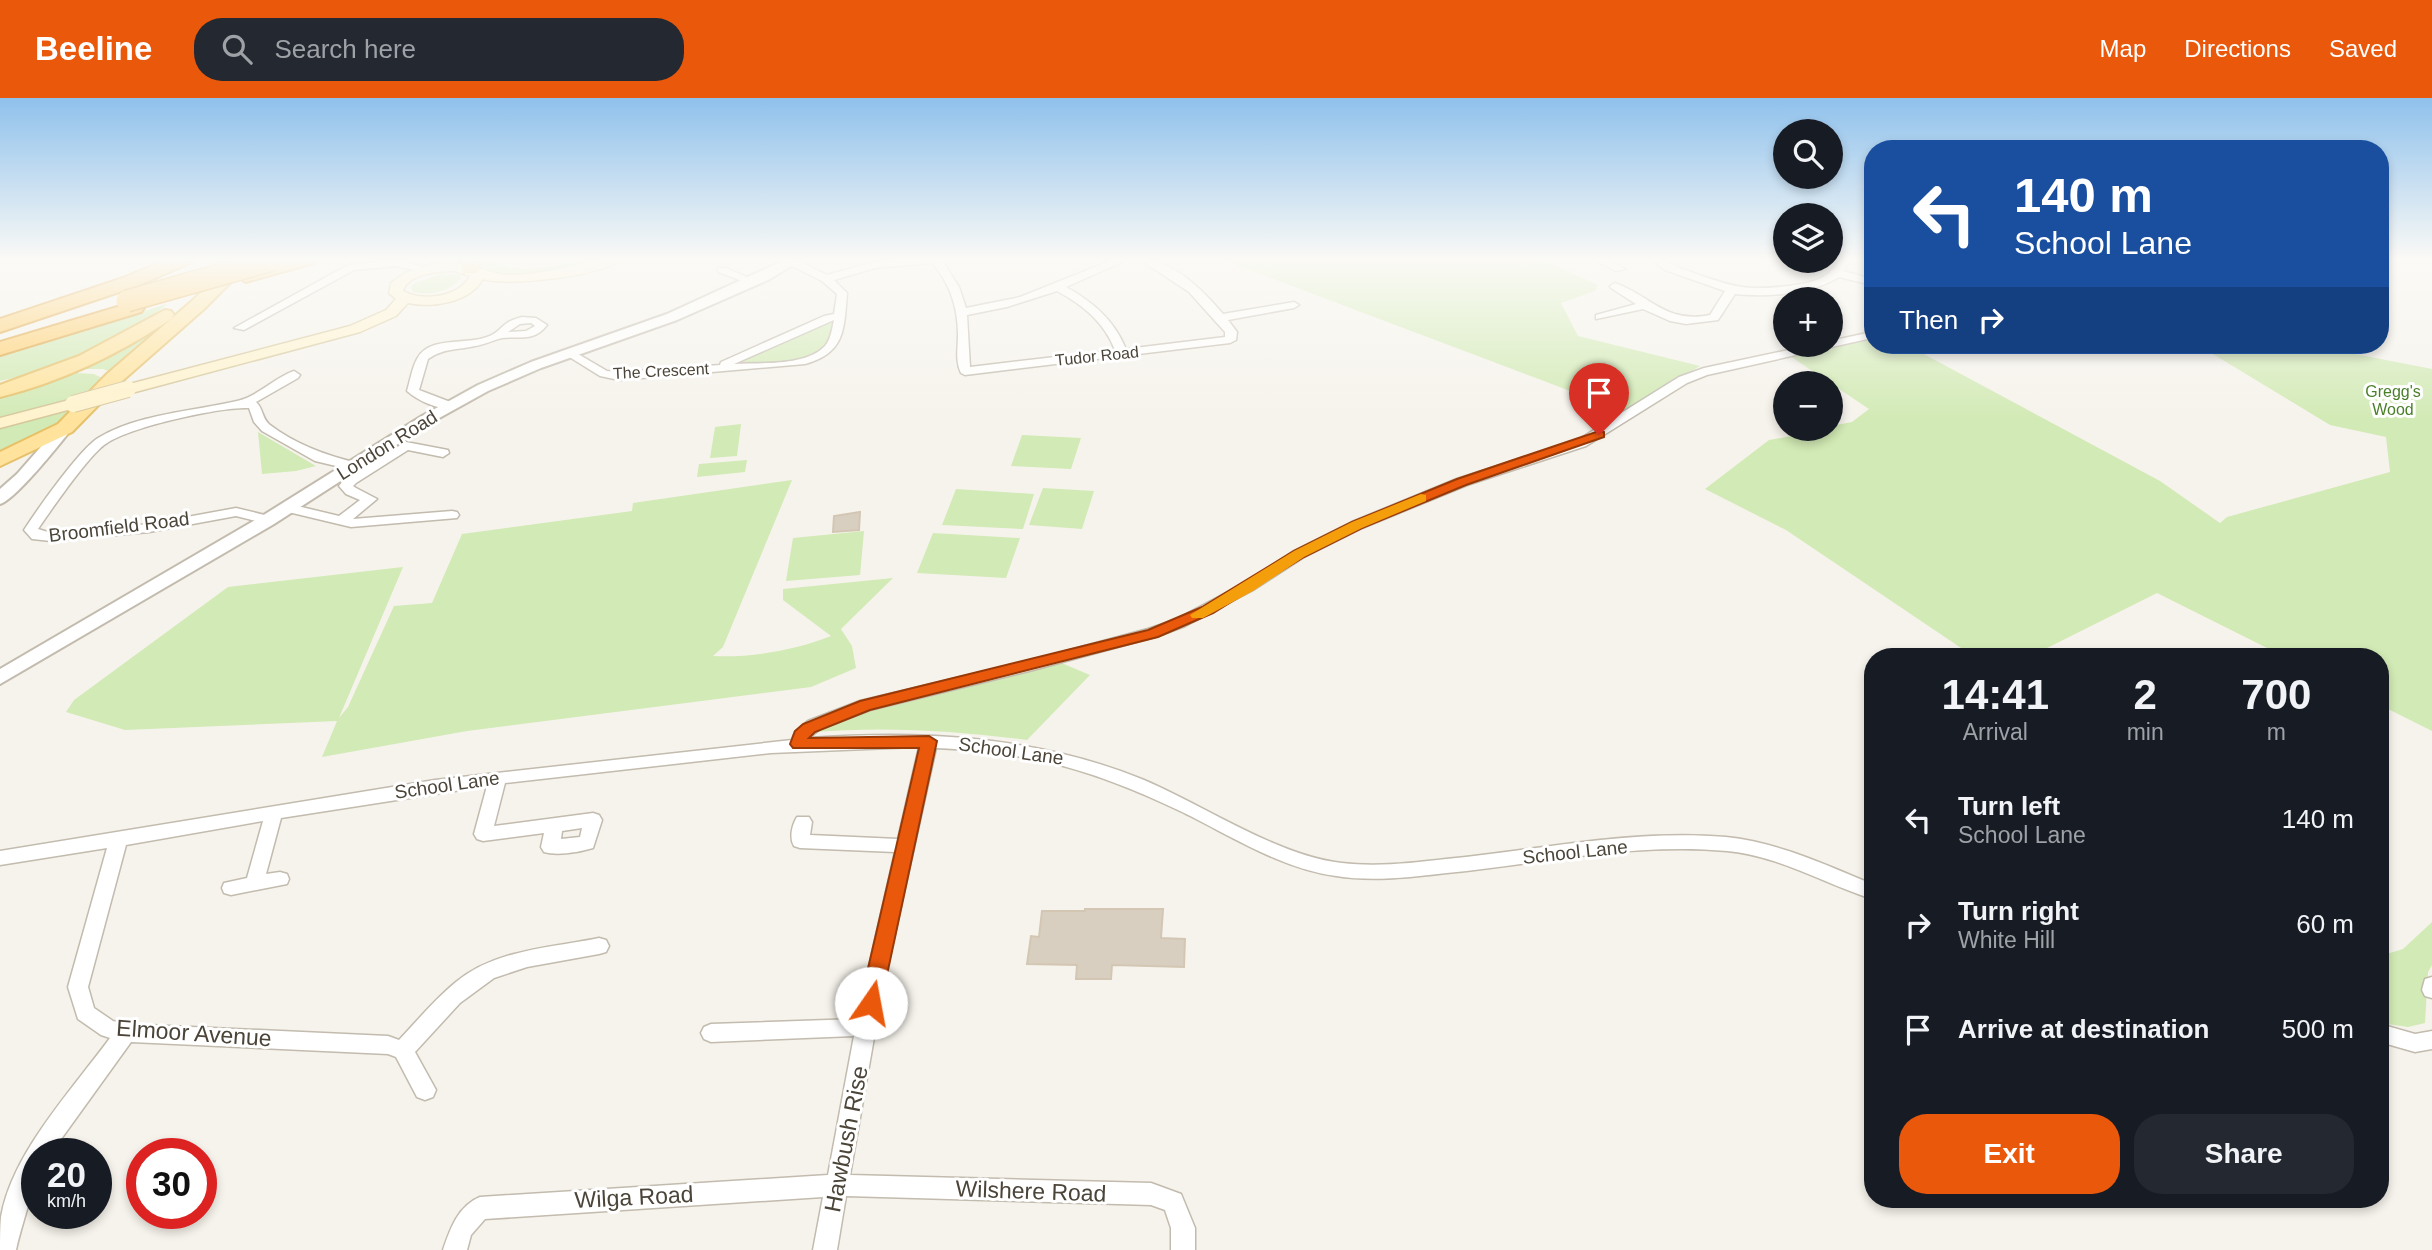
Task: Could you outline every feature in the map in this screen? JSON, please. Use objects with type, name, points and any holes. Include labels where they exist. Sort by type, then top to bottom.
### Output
[{"type":"highway","points":[[0,326],[39,313]]},
{"type":"highway","points":[[0,340],[101,313]]},
{"type":"highway","points":[[0,349],[107,313]]},
{"type":"main road","points":[[0,391],[81,362],[135,336],[169,313]]},
{"type":"main road","points":[[0,460],[65,428],[121,383],[190,313]]},
{"type":"main road","points":[[355,328],[391,313]]},
{"type":"main road","points":[[0,423],[73,404],[121,383],[385,322],[408,313]]},
{"type":"main road","points":[[35,380],[90,370],[103,372],[121,383]]},
{"type":"street","points":[[240,328],[268,313]]},
{"type":"street","name":"London Road","points":[[0,678],[289,508],[449,406],[506,377],[681,313]]},
{"type":"street","name":"The Crescent","points":[[569,353],[611,376],[788,364],[810,360],[834,346],[839,313]]},
{"type":"street","name":"Tudor Road","points":[[961,313],[962,359],[965,371],[1230,340],[1232,335],[1222,317]]},
{"type":"street","points":[[1098,313],[1114,331],[1122,353]]},
{"type":"street","points":[[1218,313],[1222,317],[1247,313]]},
{"type":"street","points":[[1600,317],[1616,313]]},
{"type":"street","points":[[1659,313],[1684,322],[1698,322],[1714,318],[1718,313]]},
{"type":"street","name":"The Crescent","points":[[718,368],[828,318],[839,316]]},
{"type":"street","points":[[449,406],[413,391],[423,358],[443,347],[503,335]]},
{"type":"street","points":[[799,744],[801,736],[814,725],[866,705],[1059,658],[1153,633],[1180,623],[1248,587],[1299,554],[1357,525],[1462,482],[1591,439],[1683,380],[1703,372],[1864,337]]},
{"type":"street","points":[[245,402],[294,375]]},
{"type":"street","points":[[245,402],[256,407],[260,422],[266,428],[320,458],[353,466]]},
{"type":"street","name":"Broomfield Road","points":[[245,402],[106,438],[96,445],[31,530],[37,536],[51,537],[158,526],[236,512],[268,520]]},
{"type":"street","points":[[4,486],[23,477],[65,428]]},
{"type":"street","points":[[341,521],[370,499],[346,486],[397,449],[406,446],[443,453]]},
{"type":"street","points":[[289,508],[341,521],[363,523],[452,515]]},
{"type":"street","name":"School Lane","points":[[0,858],[498,778],[799,744],[929,741],[1033,751],[1086,764],[1149,789],[1271,848],[1329,869],[1420,868],[1602,847],[1681,841],[1732,845],[1779,855],[1864,889]]},
{"type":"street","name":"Hawbush Rise","points":[[825,1250],[872,992],[929,741]]},
{"type":"street","points":[[498,778],[483,834],[555,824]]},
{"type":"street","points":[[254,883],[273,813]]},
{"type":"street","points":[[803,822],[800,841],[907,846]]},
{"type":"street","name":"Elmoor Avenue","points":[[118,840],[78,986],[85,1013],[108,1029],[127,1033],[388,1045],[403,1050]]},
{"type":"street","points":[[231,888],[280,879]]},
{"type":"street","points":[[425,1090],[403,1050],[467,985],[488,972],[510,964],[599,946]]},
{"type":"street","points":[[2432,985],[2432,990]]},
{"type":"street","points":[[711,1033],[867,1027]]},
{"type":"street","points":[[49,1138],[127,1033]]},
{"type":"street","points":[[2389,1036],[2415,1043],[2432,1040]]},
{"type":"street","name":"Wilga Road","points":[[455,1250],[461,1228],[480,1208],[837,1185]]},
{"type":"street","name":"Wilshere Road","points":[[837,1185],[1152,1194],[1173,1202],[1183,1228],[1183,1250]]},
{"type":"street","points":[[4,1250],[21,1188]]},
{"type":"green space","points":[[139,313],[156,313],[131,330],[88,352],[0,381],[0,356]]},
{"type":"green space","points":[[1363,313],[1566,313],[1578,336],[1700,366],[1626,410]]},
{"type":"green space","points":[[180,314],[113,373],[103,369],[80,369],[172,315]]},
{"type":"green space","points":[[831,320],[835,322],[829,346],[796,361],[731,366]]},
{"type":"green space","name":"Gregg's Wood","points":[[1864,340],[1864,354],[1924,354],[2160,481],[2220,523],[2227,517],[2390,472],[2386,437],[2330,425],[2213,354],[2355,354],[2432,369],[2432,731],[2389,710],[2389,648],[2267,648],[2157,593],[2047,648],[1961,648],[1786,530],[1705,489],[1769,440],[1843,441],[1843,424],[1852,422],[1869,409],[1843,392],[1843,371],[1812,371],[1791,357],[1843,357],[1843,344]]},
{"type":"green space","points":[[77,373],[94,374],[104,379],[87,394],[73,400],[0,418],[0,397]]},
{"type":"green space","points":[[77,407],[60,424],[0,455],[0,429]]},
{"type":"green space","points":[[741,424],[737,456],[710,458],[715,427]]},
{"type":"green space","points":[[258,432],[316,466],[262,474]]},
{"type":"green space","points":[[1022,435],[1081,438],[1071,469],[1011,466]]},
{"type":"green space","points":[[747,460],[745,472],[697,477],[699,464]]},
{"type":"green space","points":[[792,480],[723,647],[713,656],[773,652],[831,636],[783,600],[783,589],[893,578],[841,629],[852,646],[856,668],[811,687],[467,731],[322,757],[337,721],[125,730],[66,712],[74,700],[228,587],[403,567],[339,718],[348,707],[394,606],[432,603],[462,534],[632,511],[633,503]]},
{"type":"green space","points":[[1043,488],[1094,491],[1082,529],[1029,525]]},
{"type":"green space","points":[[956,489],[1034,494],[1023,529],[942,525]]},
{"type":"green space","points":[[864,531],[860,575],[786,581],[793,538]]},
{"type":"green space","points":[[933,533],[1020,538],[1006,578],[917,573]]},
{"type":"green space","points":[[1059,662],[1090,675],[1027,740],[921,730],[814,732],[840,717]]},
{"type":"green space","points":[[2432,922],[2432,965],[2428,972],[2425,1023],[2408,1027],[2389,1024],[2389,953],[2403,949]]},
{"type":"building","points":[[860,512],[859,530],[833,532],[834,516]]},
{"type":"building","points":[[1163,909],[1161,938],[1185,939],[1184,967],[1112,965],[1111,979],[1076,979],[1077,965],[1027,964],[1031,936],[1039,937],[1042,911]]},
{"type":"slow traffic","points":[[1197,615],[1248,587],[1299,554],[1357,525],[1421,498]]},
{"type":"route","points":[[871,1003],[929,741],[874,740],[799,744],[801,736],[809,728],[866,705],[1033,665],[1153,633],[1180,623],[1248,587],[1299,554],[1357,525],[1462,482],[1599,435]]}]
